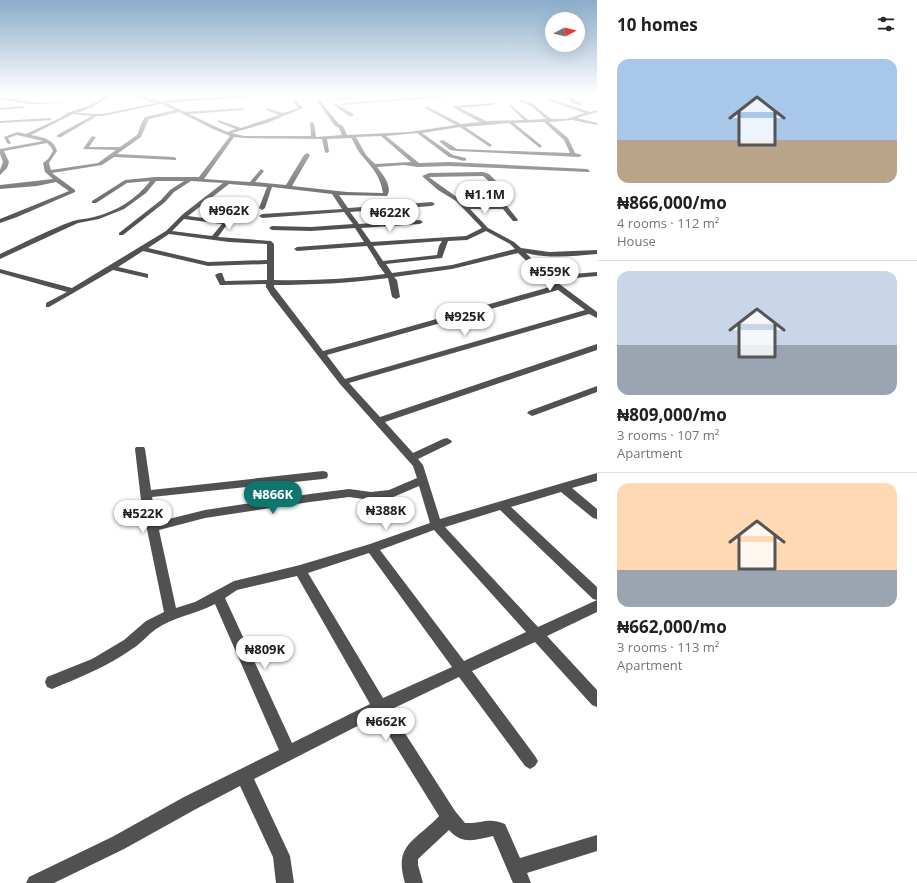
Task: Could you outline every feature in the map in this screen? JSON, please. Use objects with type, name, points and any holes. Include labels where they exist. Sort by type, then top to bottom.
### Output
[{"type":"street","points":[[9,143],[6,138],[10,136]]},
{"type":"street","points":[[0,221],[73,191],[48,172],[46,163],[50,160],[55,148],[48,141],[27,136]]},
{"type":"street","points":[[48,172],[100,164],[139,136]]},
{"type":"street","points":[[201,179],[232,136]]},
{"type":"street","points":[[263,136],[324,138],[343,136]]},
{"type":"street","points":[[94,202],[125,182],[155,179],[201,179],[227,183],[288,187],[361,195],[386,194],[384,181],[374,166],[364,156],[353,136]]},
{"type":"street","points":[[384,136],[430,175]]},
{"type":"street","points":[[424,136],[451,156],[463,159],[578,165]]},
{"type":"street","points":[[434,136],[452,149],[457,150],[579,155]]},
{"type":"street","points":[[478,136],[490,146]]},
{"type":"street","points":[[527,136],[540,147]]},
{"type":"street","points":[[563,136],[566,139],[573,155]]},
{"type":"street","points":[[94,137],[86,148],[121,149]]},
{"type":"street","points":[[304,143],[307,138]]},
{"type":"street","points":[[324,138],[327,152]]},
{"type":"street","points":[[0,173],[6,162],[0,150],[48,141]]},
{"type":"street","points":[[112,155],[174,159]]},
{"type":"street","points":[[288,187],[308,155]]},
{"type":"street","points":[[449,164],[451,156]]},
{"type":"street","points":[[374,166],[400,163],[449,164],[587,171]]},
{"type":"street","points":[[483,174],[486,166]]},
{"type":"street","points":[[251,184],[261,171]]},
{"type":"street","points":[[506,194],[487,175],[483,174],[425,176],[440,189],[458,200],[486,229],[512,243],[547,278],[593,313]]},
{"type":"street","points":[[0,257],[78,222],[104,215],[120,208],[139,197],[149,188],[155,179]]},
{"type":"street","points":[[0,187],[37,184],[58,180]]},
{"type":"street","points":[[121,234],[163,201],[172,191],[189,180]]},
{"type":"street","points":[[49,305],[113,268],[168,232],[167,230],[175,222],[227,183]]},
{"type":"street","points":[[262,208],[270,186]]},
{"type":"street","points":[[334,192],[380,264],[393,280],[396,297]]},
{"type":"street","points":[[262,216],[432,204]]},
{"type":"street","points":[[465,207],[505,207],[515,220]]},
{"type":"street","points":[[183,216],[224,222],[224,225],[214,238]]},
{"type":"street","points":[[272,228],[311,229],[420,222]]},
{"type":"street","points":[[297,249],[467,238],[486,229]]},
{"type":"street","points":[[168,232],[214,238],[268,242],[271,244],[270,282],[274,293],[343,382],[410,458],[418,465],[436,525],[597,700]]},
{"type":"street","points":[[380,264],[440,257],[442,246],[446,239]]},
{"type":"street","points":[[142,249],[208,264],[271,262]]},
{"type":"street","points":[[219,275],[223,284],[243,282],[331,282],[389,276],[452,266],[520,250],[550,255],[597,252]]},
{"type":"street","points":[[113,268],[145,276]]},
{"type":"street","points":[[0,271],[73,291]]},
{"type":"street","points":[[547,278],[597,274]]},
{"type":"street","points":[[321,354],[559,287]]},
{"type":"street","points":[[343,382],[593,313]]},
{"type":"street","points":[[378,421],[597,347]]},
{"type":"street","points":[[532,413],[597,389]]},
{"type":"street","points":[[410,458],[448,441]]},
{"type":"street","points":[[140,449],[153,527],[171,615]]},
{"type":"street","points":[[147,494],[323,474]]},
{"type":"street","points":[[52,682],[97,664],[129,644],[151,625],[171,615],[199,606],[234,586],[300,570],[372,548],[436,525],[597,477]]},
{"type":"street","points":[[153,527],[205,514],[310,498],[349,493],[372,496],[391,494],[422,480]]},
{"type":"street","points":[[564,488],[597,515]]},
{"type":"street","points":[[503,506],[597,595]]},
{"type":"street","points":[[372,548],[530,761]]},
{"type":"street","points":[[300,570],[380,707],[449,817],[461,831],[474,832],[494,828],[499,830],[519,876],[597,843]]},
{"type":"street","points":[[218,596],[289,754]]},
{"type":"street","points":[[35,883],[118,843],[190,803],[380,707],[597,606]]},
{"type":"street","points":[[244,776],[281,856],[285,883]]},
{"type":"street","points":[[414,883],[410,872],[409,859],[411,852],[433,834],[449,817]]}]
